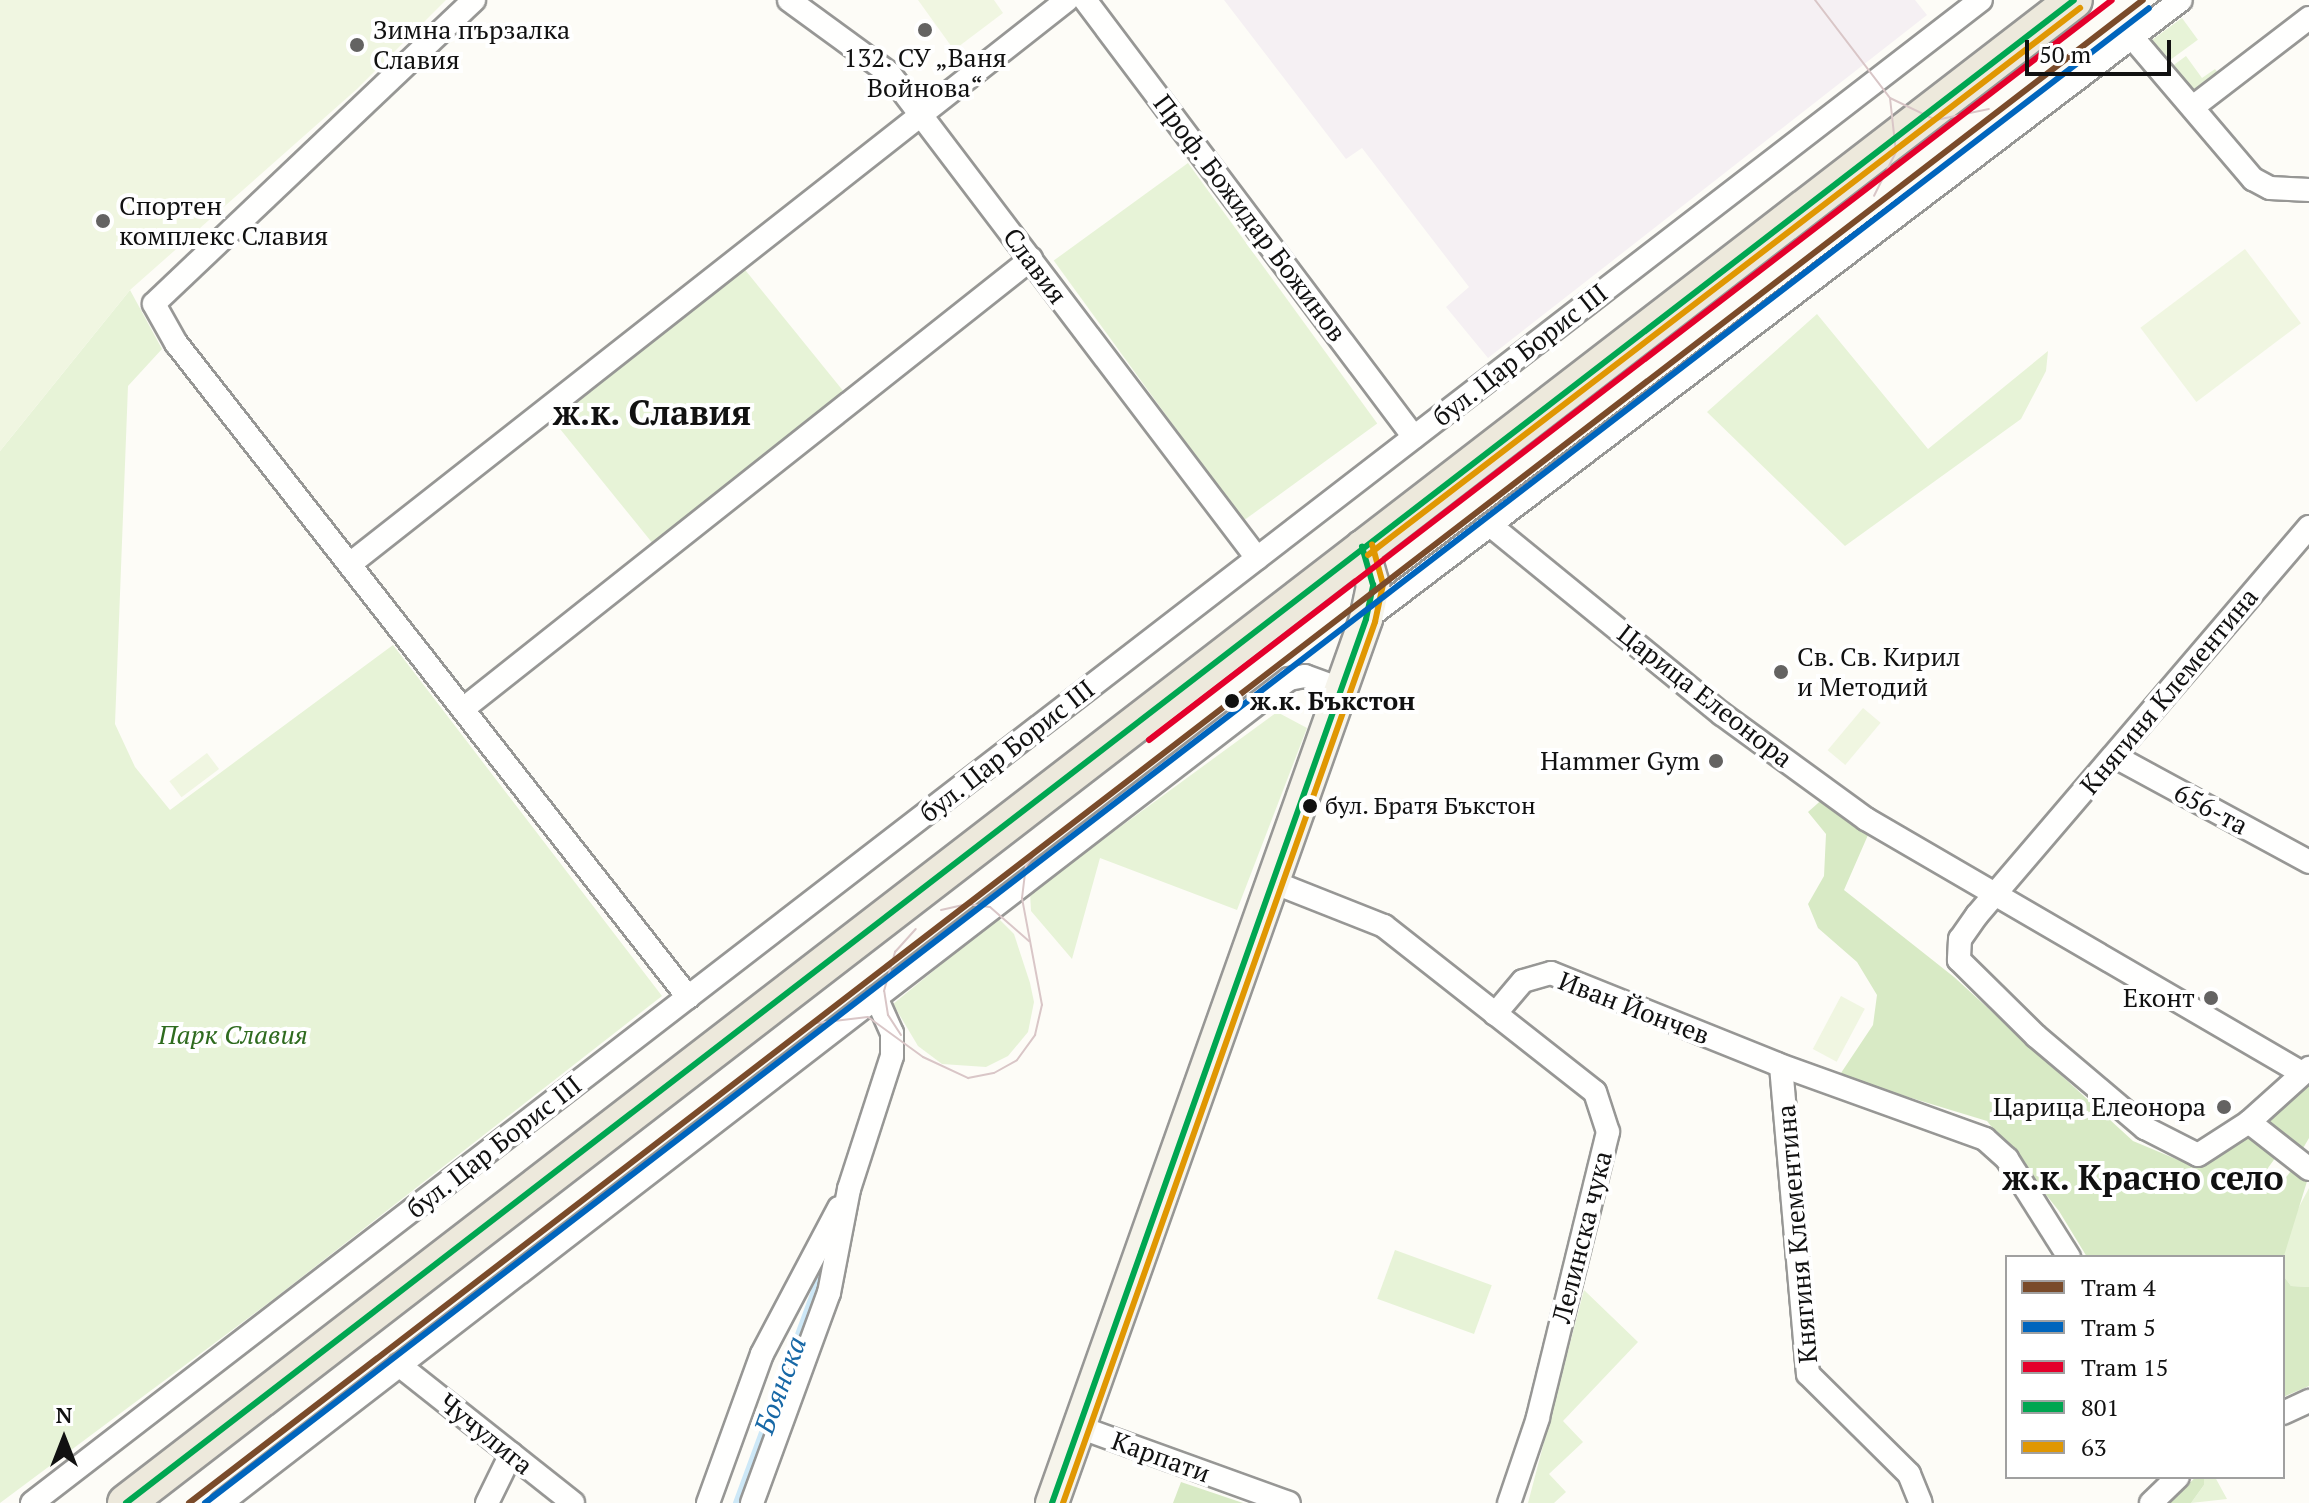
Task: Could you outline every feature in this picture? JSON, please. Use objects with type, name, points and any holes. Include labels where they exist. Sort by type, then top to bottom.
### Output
[{"type":"main road","points":[[126,1503],[2074,0]]},
{"type":"street","points":[[474,0],[154,304],[176,343],[688,997]]},
{"type":"street","name":"Славия","points":[[789,0],[889,73],[1257,558]]},
{"type":"street","points":[[350,564],[544,416],[919,114],[1067,0]]},
{"type":"street","name":"Проф. Божидар Божинов","points":[[1085,0],[1414,437]]},
{"type":"street","name":"бул. Цар Борис III","points":[[32,1503],[1981,0]]},
{"type":"street","points":[[1366,619],[2181,0]]},
{"type":"street","points":[[2193,107],[2309,18]]},
{"type":"street","points":[[2132,37],[2260,186],[2309,190]]},
{"type":"street","points":[[463,709],[1031,259]]},
{"type":"street","name":"Царица Елеонора","points":[[1490,525],[1722,714],[1866,819],[2306,1070]]},
{"type":"street","name":"Княгиня Клементина","points":[[2249,1122],[2198,1155],[2145,1128],[2036,1036],[1959,960],[1960,939],[2309,527]]},
{"type":"street","points":[[1052,1503],[1366,619],[1373,585],[1362,547]]},
{"type":"street","points":[[221,1503],[1289,679],[1305,676],[1341,689]]},
{"type":"street","name":"656-та","points":[[2114,756],[2309,862]]},
{"type":"street","points":[[1273,882],[1384,926],[1495,1014]]},
{"type":"street","name":"Иван Йончев","points":[[1495,1014],[1523,981],[1551,973],[1781,1066],[1985,1139],[2007,1159],[2068,1255]]},
{"type":"street","points":[[752,1503],[829,1293],[849,1189],[892,1056],[892,1033],[876,997]]},
{"type":"street","name":"Лелинска чука","points":[[1495,1014],[1595,1092],[1608,1132],[1538,1418],[1509,1503]]},
{"type":"street","name":"Княгиня Клементина","points":[[1781,1066],[1808,1374],[1909,1474],[1921,1503]]},
{"type":"street","points":[[2306,1070],[2249,1122],[2309,1169]]},
{"type":"street","points":[[708,1503],[762,1354],[849,1189]]},
{"type":"street","name":"Чучулига","points":[[399,1365],[573,1503]]},
{"type":"street","points":[[2285,1412],[2309,1401]]},
{"type":"street","name":"Карпати","points":[[1079,1427],[1289,1503]]},
{"type":"street","points":[[487,1503],[511,1454]]},
{"type":"street","points":[[2151,1503],[2176,1479]]},
{"type":"shaded area","points":[[1224,0],[1915,0],[1927,15],[1488,358],[1446,307],[1469,287],[1362,148],[1346,159]]},
{"type":"green space","name":"Спортен комплекс Славия","points":[[0,0],[446,0],[357,89],[130,290],[0,451]]},
{"type":"green space","points":[[918,0],[994,0],[1003,13],[954,50]]},
{"type":"green space","points":[[2182,18],[2198,40],[2166,63],[2150,41]]},
{"type":"green space","points":[[2186,56],[2202,78],[2215,69],[2218,73],[2190,93],[2171,67]]},
{"type":"green space","points":[[1188,163],[1377,424],[1243,521],[1054,261]]},
{"type":"green space","points":[[2245,249],[2301,323],[2196,402],[2140,328]]},
{"type":"green space","points":[[742,266],[846,395],[657,549],[552,420]]},
{"type":"green space","name":"Парк Славия","points":[[130,290],[162,349],[128,386],[115,724],[135,767],[170,810],[393,645],[662,996],[275,1298],[0,1503],[0,451]]},
{"type":"green space","points":[[1817,314],[1928,449],[2048,351],[2046,371],[2021,419],[1845,546],[1707,412]]},
{"type":"green space","points":[[1863,708],[1881,723],[1845,765],[1828,750]]},
{"type":"green space","points":[[1277,712],[1307,728],[1237,910],[1100,858],[1072,959],[1031,911],[1030,893]]},
{"type":"green space","points":[[207,753],[219,769],[182,797],[169,781]]},
{"type":"green space","points":[[1826,796],[1868,835],[1844,890],[1954,977],[2133,1141],[2195,1167],[2252,1131],[2278,1154],[2263,1175],[2279,1186],[2295,1166],[2309,1175],[2284,1255],[2086,1255],[2059,1211],[1987,1121],[1839,1076],[1873,1025],[1877,995],[1857,962],[1818,928],[1808,904],[1824,876],[1826,834],[1808,812]]},
{"type":"green space","points":[[998,918],[1014,934],[1030,983],[1034,1002],[1028,1032],[1008,1056],[986,1067],[942,1064],[918,1046],[893,1004]]},
{"type":"green space","points":[[1841,996],[1865,1009],[1837,1062],[1813,1049]]},
{"type":"green space","points":[[2309,1079],[2309,1138],[2302,1150],[2262,1122]]},
{"type":"green space","points":[[2309,1188],[2309,1287],[2291,1286],[2285,1278],[2284,1255],[2289,1226]]},
{"type":"green space","points":[[1395,1250],[1492,1285],[1474,1334],[1377,1299]]},
{"type":"green space","points":[[2285,1278],[2291,1286],[2309,1287],[2309,1386],[2285,1396]]},
{"type":"green space","points":[[1584,1290],[1638,1342],[1563,1421],[1583,1442],[1549,1474],[1566,1492],[1554,1503],[1528,1503]]},
{"type":"green space","points":[[2194,1479],[2204,1479],[2204,1485],[2191,1503],[2160,1503],[2169,1502]]},
{"type":"green space","points":[[2204,1479],[2216,1479],[2227,1499],[2191,1503],[2204,1485]]},
{"type":"green space","points":[[1181,1482],[1243,1503],[1173,1503]]},
{"type":"waterway","name":"Боянска","points":[[736,1503],[823,1267]]},
{"type":"tram line","points":[[1815,0],[1890,98],[1896,152],[1874,196]]},
{"type":"tram line","name":"15","points":[[1149,740],[2112,0]]},
{"type":"tram line","name":"4","points":[[189,1503],[2143,0]]},
{"type":"tram line","name":"5","points":[[205,1503],[2149,8]]},
{"type":"tram line","points":[[1890,98],[1936,120],[1989,109]]},
{"type":"tram line","points":[[809,1024],[868,1017],[923,1057],[968,1078],[994,1073],[1017,1060],[1035,1035],[1042,1005],[1022,898],[1026,866],[1042,845]]},
{"type":"tram line","points":[[941,910],[966,904],[990,907],[1029,941]]},
{"type":"tram line","points":[[901,1035],[888,1015],[884,991],[895,952],[916,929]]},
{"type":"transit line","name":"801","points":[[126,1503],[2074,0]]},
{"type":"transit line","name":"63","points":[[1368,555],[2080,8]]},
{"type":"transit line","name":"63","points":[[1063,1503],[1375,622],[1383,584],[1372,544]]},
{"type":"transit line","name":"801","points":[[1052,1503],[1366,619],[1373,585],[1362,547]]},
{"type":"place","name":"132. СУ „Ваня Войнова“","points":[[925,30]]},
{"type":"place","name":"Зимна пързалка Славия","points":[[357,45]]},
{"type":"place","name":"Спортен комплекс Славия","points":[[103,221]]},
{"type":"place","name":"Св. Св. Кирил и Методий","points":[[1781,672]]},
{"type":"place","name":"ж.к. Бъкстон","points":[[1232,701]]},
{"type":"place","name":"Hammer Gym","points":[[1716,761]]},
{"type":"place","name":"бул. Братя Бъкстон","points":[[1310,806]]},
{"type":"place","name":"Еконт","points":[[2211,998]]},
{"type":"place","name":"Царица Елеонора","points":[[2224,1107]]},
{"type":"district","name":"ж.к. Славия","points":[[652,413]]},
{"type":"district","name":"ж.к. Красно село","points":[[2143,1178]]}]
